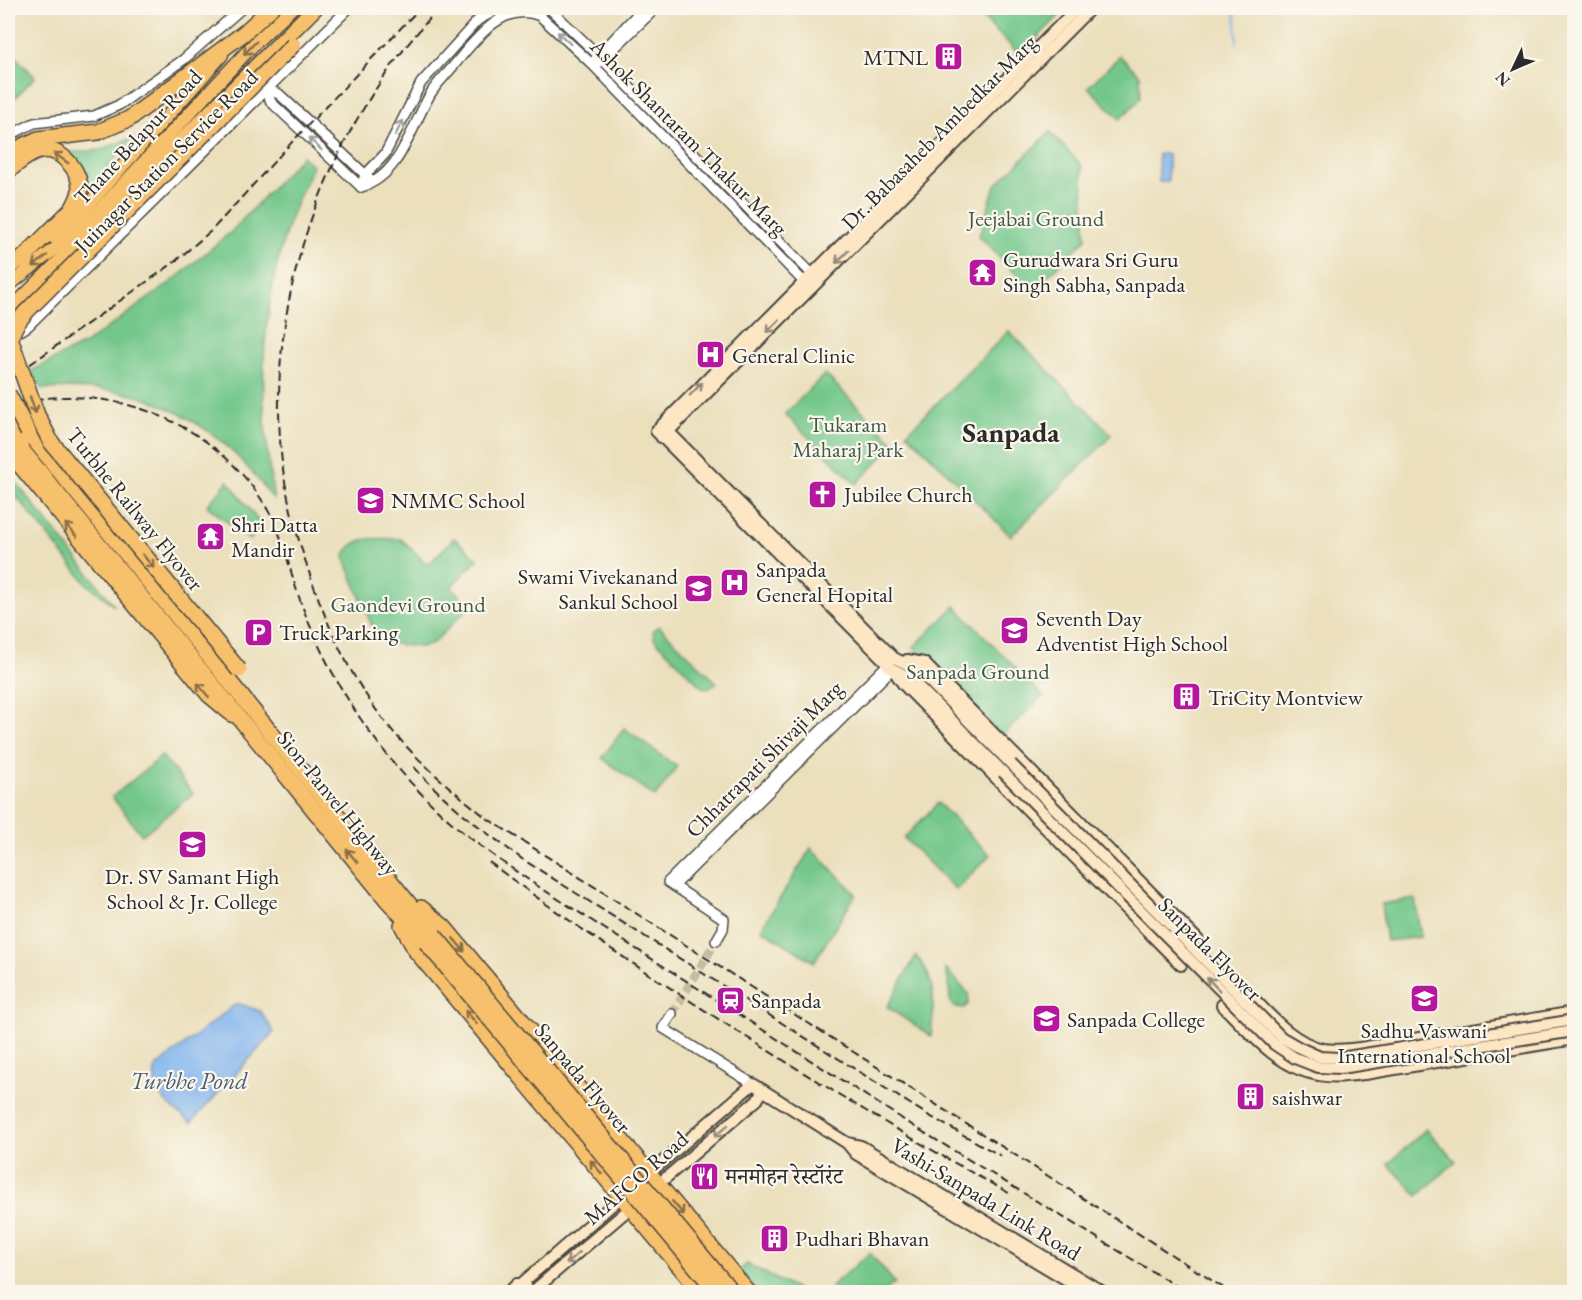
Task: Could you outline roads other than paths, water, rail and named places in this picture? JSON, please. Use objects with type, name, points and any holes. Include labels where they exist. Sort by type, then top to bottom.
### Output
[{"type":"highway","points":[[8,157],[38,139],[98,132],[148,107],[181,79],[244,33],[271,8]]},
{"type":"highway","name":"Turbhe Railway Flyover","points":[[8,317],[19,303],[289,41],[300,37],[314,8]]},
{"type":"highway","name":"Turbhe Railway Flyover","points":[[265,723],[239,670],[51,442],[37,415],[11,336],[27,311],[289,41]]},
{"type":"highway","points":[[8,146],[18,138],[36,131],[108,118],[181,79]]},
{"type":"highway","points":[[8,171],[29,155],[41,150],[50,151],[68,161],[79,181],[78,199],[73,208],[21,260]]},
{"type":"highway","name":"Turbhe Railway Flyover","points":[[8,394],[18,417],[40,447],[265,723]]},
{"type":"highway","points":[[8,417],[230,692],[248,701]]},
{"type":"highway","points":[[10,441],[158,616],[252,732]]},
{"type":"highway","name":"Sion-Panvel Highway","points":[[265,723],[400,891]]},
{"type":"highway","name":"Sion-Panvel Highway","points":[[252,732],[388,901]]},
{"type":"highway","points":[[400,891],[444,927],[748,1293]]},
{"type":"highway","name":"Sanpada Flyover","points":[[400,891],[430,939],[717,1293]]},
{"type":"highway","points":[[388,901],[416,951],[701,1293]]},
{"type":"highway","name":"Sanpada Flyover","points":[[388,901],[430,939],[732,1293]]},
{"type":"highway","points":[[667,1252],[695,1228]]},
{"type":"main road","name":"Thane Belapur Road","points":[[8,286],[86,224],[228,71],[292,8]]},
{"type":"main road","name":"Dr. Babasaheb Ambedkar Marg","points":[[810,279],[1077,8]]},
{"type":"main road","name":"Dr. Babasaheb Ambedkar Marg","points":[[810,279],[1091,8]]},
{"type":"main road","name":"Thane Belapur Road","points":[[8,270],[78,216],[175,106],[244,33]]},
{"type":"main road","points":[[810,279],[662,431],[894,664],[903,684],[1181,964]]},
{"type":"main road","points":[[10,441],[208,696],[252,732]]},
{"type":"main road","points":[[894,664],[924,663],[1198,940]]},
{"type":"main road","name":"Sanpada Flyover","points":[[894,664],[917,669],[1007,768],[1267,1037],[1295,1058],[1318,1067],[1341,1068],[1575,1030]]},
{"type":"main road","name":"Sanpada Flyover","points":[[1007,768],[1281,1037],[1320,1057],[1361,1056],[1575,1020]]},
{"type":"main road","points":[[1242,987],[1287,1031],[1303,1041],[1322,1048],[1340,1050],[1575,1011]]},
{"type":"main road","points":[[1222,1005],[1269,1050],[1291,1065],[1317,1075],[1342,1077],[1575,1039]]},
{"type":"main road","points":[[1387,1043],[1392,1070]]},
{"type":"main road","name":"MAFCO Road","points":[[532,1292],[626,1203],[758,1087]]},
{"type":"main road","name":"Vashi-Sanpada Link Road","points":[[758,1087],[847,1143],[856,1154],[1087,1293]]},
{"type":"main road","name":"Vashi-Sanpada Link Road","points":[[847,1143],[861,1146],[1104,1293]]},
{"type":"main road","name":"MAFCO Road","points":[[509,1293],[513,1286],[520,1284],[626,1203]]},
{"type":"main road","points":[[520,1284],[528,1286],[532,1292]]},
{"type":"street","points":[[8,136],[34,123],[94,116],[119,105],[183,60],[242,8]]},
{"type":"street","name":"Juinagar Station Service Road","points":[[8,334],[28,326],[349,8]]},
{"type":"street","points":[[266,89],[271,102],[362,187],[365,175],[385,154],[421,83],[478,20],[500,8]]},
{"type":"street","name":"Ashok Shantaram Thakur Marg","points":[[549,8],[601,57],[757,217],[810,279]]},
{"type":"street","points":[[601,57],[643,8]]},
{"type":"street","points":[[592,65],[656,8]]},
{"type":"street","name":"Ashok Shantaram Thakur Marg","points":[[362,187],[374,183],[396,160],[432,92],[486,29],[500,20],[530,12],[540,16],[592,65],[749,225],[810,279]]},
{"type":"street","points":[[266,89],[279,94],[374,183]]},
{"type":"street","points":[[749,225],[757,217]]},
{"type":"street","name":"Chhatrapati Shivaji Marg","points":[[716,941],[723,929],[724,919],[671,884],[894,664]]},
{"type":"street","name":"Vashi-Sanpada Link Road","points":[[672,1014],[663,1028],[758,1087]]},
{"type":"water","points":[[1158,154],[1168,154],[1168,182],[1159,182]]},
{"type":"water","name":"Turbhe Pond","points":[[237,1003],[260,1011],[274,1032],[191,1123],[159,1094],[156,1087],[155,1068]]},
{"type":"waterway","points":[[1235,8],[1237,42]]},
{"type":"tunnel","points":[[672,1014],[716,941]]},
{"type":"railway","points":[[8,380],[172,264],[212,230],[420,8]]},
{"type":"railway","points":[[439,8],[401,53],[368,102],[339,153],[316,207],[298,263],[286,320],[280,379],[280,438],[289,504],[320,603],[358,683],[380,716],[408,748],[439,778],[488,819],[1230,1292]]},
{"type":"railway","points":[[8,405],[45,398],[83,398],[120,403],[156,414],[190,431],[220,453],[247,480],[269,512],[311,629],[351,704],[398,768],[458,828],[533,883],[915,1127],[1186,1292]]},
{"type":"railway","points":[[414,767],[452,805],[522,859],[926,1114],[1001,1156]]},
{"type":"railway","points":[[489,862],[584,931],[748,1038],[877,1118],[1009,1193]]},
{"type":"place","name":"MTNL","points":[[949,57]]},
{"type":"place","name":"Gurudwara Sri Guru Singh Sabha, Sanpada","points":[[982,272]]},
{"type":"place","name":"General Clinic","points":[[711,355]]},
{"type":"place","name":"Jubilee Church","points":[[823,494]]},
{"type":"place","name":"NMMC School","points":[[370,500]]},
{"type":"place","name":"Shri Datta Mandir","points":[[210,537]]},
{"type":"place","name":"Sanpada General Hopital","points":[[735,582]]},
{"type":"place","name":"Swami Vivekanand Sankul School","points":[[699,589]]},
{"type":"place","name":"Seventh Day Adventist High School","points":[[1015,631]]},
{"type":"place","name":"Truck Parking","points":[[258,632]]},
{"type":"place","name":"TriCity Montview","points":[[1187,697]]},
{"type":"place","name":"Dr. SV Samant High School & Jr. College","points":[[192,844]]},
{"type":"place","name":"Sadhu Vaswani International School","points":[[1424,998]]},
{"type":"place","name":"Sanpada","points":[[730,1000]]},
{"type":"place","name":"Sanpada College","points":[[1046,1019]]},
{"type":"place","name":"saishwar","points":[[1251,1097]]},
{"type":"place","name":"मनमोहन रेस्टॉरंट","points":[[704,1176]]},
{"type":"place","name":"Pudhari Bhavan","points":[[774,1238]]},
{"type":"district","name":"Sanpada","points":[[1011,432]]},
{"type":"park label","name":"Jeejabai Ground","points":[[1036,218]]},
{"type":"park label","name":"Tukaram Maharaj Park","points":[[848,437]]},
{"type":"park label","name":"Gaondevi Ground","points":[[408,604]]},
{"type":"park label","name":"Sanpada Ground","points":[[978,671]]}]
